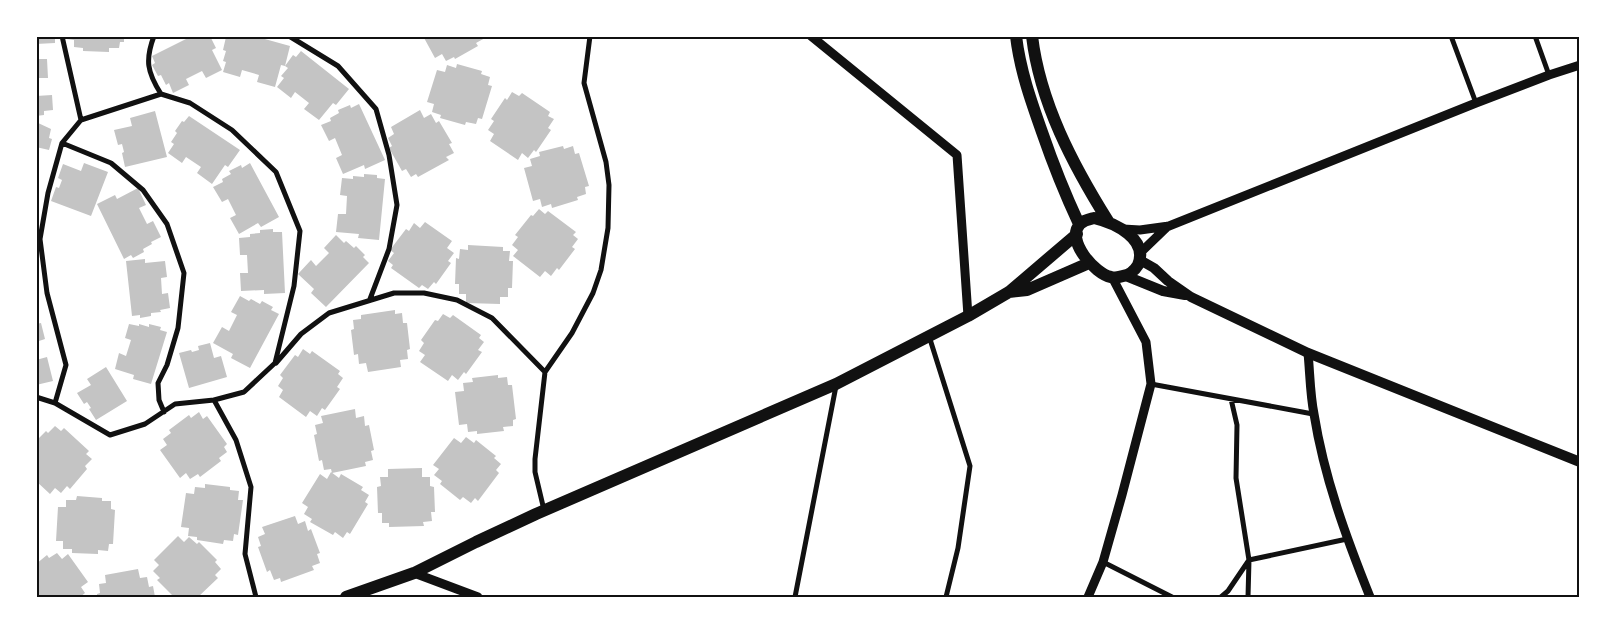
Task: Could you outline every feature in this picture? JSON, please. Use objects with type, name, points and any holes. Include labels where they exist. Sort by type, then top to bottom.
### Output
[{"type":"main road","points":[[1032,36],[1037,65],[1047,101],[1085,184],[1108,221]]},
{"type":"main road","points":[[1015,37],[1028,93],[1078,229],[1078,243],[1089,263],[1099,272],[1112,277],[1126,276],[1163,291],[1191,297]]},
{"type":"main road","points":[[346,597],[414,574],[476,542],[544,511],[836,384],[968,316],[1009,292],[1078,229],[1084,221],[1094,218],[1108,221],[1133,238],[1138,245],[1140,257],[1136,268],[1126,276]]},
{"type":"main road","points":[[1140,257],[1191,297],[1308,353],[1580,462]]},
{"type":"main road","points":[[1009,292],[1026,290],[1089,263]]},
{"type":"street","points":[[62,36],[81,120]]},
{"type":"street","points":[[154,36],[148,53],[152,79],[161,94]]},
{"type":"street","points":[[289,36],[338,66],[376,109],[389,155],[397,205],[389,249],[370,299]]},
{"type":"street","points":[[544,511],[535,472],[535,459],[545,372],[582,316],[600,270],[610,208],[606,162],[584,83],[590,36]]},
{"type":"street","points":[[811,36],[957,155],[968,316]]},
{"type":"street","points":[[1451,36],[1476,102]]},
{"type":"street","points":[[1535,36],[1549,75]]},
{"type":"street","points":[[1123,230],[1169,226],[1476,102],[1580,65]]},
{"type":"street","points":[[55,403],[66,365],[46,292],[40,240],[48,193],[62,143],[81,120],[161,94],[190,103],[232,130],[276,172],[300,231],[294,286],[275,363]]},
{"type":"street","points":[[62,143],[111,163],[143,190],[167,224],[184,273],[178,328],[167,365],[158,383],[159,400],[164,412]]},
{"type":"street","points":[[1140,257],[1169,226]]},
{"type":"street","points":[[1088,597],[1103,562],[1151,384],[1146,342],[1112,277]]},
{"type":"street","points":[[36,397],[55,403],[110,435],[145,424],[175,404],[214,400],[244,392],[275,363],[301,334],[328,313],[394,292],[424,293],[458,300],[492,318],[545,372]]},
{"type":"street","points":[[929,336],[970,466],[958,548],[946,597]]},
{"type":"street","points":[[1308,353],[1314,414],[1330,490],[1370,597]]},
{"type":"street","points":[[795,597],[836,384]]},
{"type":"street","points":[[1151,384],[1314,414]]},
{"type":"street","points":[[1231,399],[1237,425],[1236,478],[1249,560],[1248,597]]},
{"type":"street","points":[[214,400],[236,440],[251,487],[245,554],[256,597]]},
{"type":"street","points":[[1221,597],[1228,591],[1249,560],[1347,539]]},
{"type":"street","points":[[1103,562],[1172,597]]},
{"type":"street","points":[[414,574],[478,597]]},
{"type":"building","points":[[36,36],[55,36],[55,43],[36,44]]},
{"type":"building","points":[[66,36],[124,36],[124,42],[120,42],[119,48],[109,48],[109,52],[83,51],[83,48],[74,47],[74,40],[66,39]]},
{"type":"building","points":[[192,36],[210,36],[216,48],[212,50],[222,70],[206,78],[202,71],[186,79],[189,85],[173,93],[169,83],[166,85],[161,75],[158,76],[152,65],[155,63],[152,56]]},
{"type":"building","points":[[230,36],[254,36],[290,46],[285,66],[281,65],[275,87],[257,82],[259,75],[242,70],[240,77],[223,72],[226,62],[223,61],[226,51],[223,50],[226,37],[229,38]]},
{"type":"building","points":[[423,36],[484,36],[485,38],[476,43],[478,46],[455,59],[454,57],[446,61],[442,54],[435,58]]},
{"type":"building","points":[[301,51],[349,89],[336,105],[333,103],[319,120],[304,109],[309,103],[295,92],[291,98],[277,87],[284,78],[281,76],[288,68],[285,66],[293,55],[296,57]]},
{"type":"building","points":[[36,59],[47,59],[48,78],[36,78]]},
{"type":"building","points":[[457,64],[482,71],[481,74],[490,77],[488,85],[492,86],[482,119],[478,118],[476,124],[466,122],[465,125],[440,118],[441,115],[432,112],[434,104],[427,102],[437,70],[445,72],[447,65],[456,68]]},
{"type":"building","points":[[512,92],[519,96],[522,93],[550,112],[548,116],[554,119],[548,128],[551,130],[536,152],[534,150],[528,158],[522,153],[518,160],[490,141],[494,134],[488,130],[494,121],[491,119],[505,98],[507,100]]},
{"type":"building","points":[[52,95],[53,110],[44,111],[44,115],[36,116],[36,96]]},
{"type":"building","points":[[359,104],[385,160],[365,169],[364,165],[343,174],[336,158],[342,155],[335,138],[329,141],[321,125],[331,121],[330,118],[339,113],[338,110],[350,105],[351,108]]},
{"type":"building","points":[[420,110],[424,118],[431,114],[436,123],[439,121],[452,143],[449,144],[454,153],[446,157],[449,160],[418,177],[416,174],[411,177],[406,169],[402,171],[389,148],[392,146],[388,138],[394,134],[391,127]]},
{"type":"building","points":[[155,111],[167,157],[125,167],[122,144],[118,145],[114,130],[132,126],[130,118]]},
{"type":"building","points":[[189,116],[240,150],[228,167],[225,165],[212,184],[197,173],[201,167],[186,157],[182,163],[168,153],[174,144],[171,142],[177,133],[175,131],[182,121],[184,122]]},
{"type":"building","points":[[36,122],[51,129],[49,138],[52,139],[49,150],[36,147]]},
{"type":"building","points":[[563,146],[564,149],[573,146],[575,154],[579,153],[589,186],[585,187],[586,194],[577,197],[578,200],[552,208],[551,204],[542,207],[540,199],[533,201],[524,168],[532,166],[530,159],[540,156],[539,152]]},
{"type":"building","points":[[84,163],[108,172],[91,216],[51,201],[56,187],[59,188],[62,180],[58,178],[63,164],[81,171]]},
{"type":"building","points":[[250,163],[279,217],[261,227],[258,223],[239,234],[230,218],[236,215],[228,199],[222,202],[213,187],[223,182],[222,179],[231,174],[229,171],[241,165],[242,168]]},
{"type":"building","points":[[364,174],[377,175],[377,178],[385,179],[379,240],[358,238],[359,234],[336,232],[338,214],[346,214],[347,196],[340,195],[342,178],[364,177]]},
{"type":"building","points":[[138,188],[146,205],[139,208],[147,224],[153,221],[161,237],[143,249],[144,252],[133,258],[131,255],[124,259],[97,204],[115,195],[117,199]]},
{"type":"building","points":[[539,209],[545,214],[548,211],[576,232],[573,235],[578,239],[572,247],[575,249],[559,270],[557,268],[551,276],[545,271],[540,277],[513,256],[518,250],[512,245],[518,237],[515,235],[531,215],[533,216]]},
{"type":"building","points":[[425,222],[452,241],[447,248],[454,253],[448,261],[451,263],[436,284],[434,282],[428,289],[422,285],[419,288],[391,268],[393,265],[388,261],[394,253],[390,250],[406,229],[409,231],[414,223],[420,228]]},
{"type":"building","points":[[273,229],[273,232],[282,232],[285,293],[264,294],[264,290],[241,291],[240,273],[248,273],[247,255],[240,255],[239,238],[250,237],[250,234],[260,233],[260,230]]},
{"type":"building","points":[[336,235],[344,243],[346,241],[354,248],[356,246],[365,255],[363,257],[369,263],[326,307],[311,293],[314,289],[298,274],[311,260],[316,266],[329,253],[324,248]]},
{"type":"building","points":[[468,245],[503,247],[503,251],[510,251],[509,261],[513,261],[512,288],[508,288],[508,297],[500,297],[500,304],[466,303],[466,294],[459,294],[459,284],[455,284],[456,258],[459,259],[460,249],[468,250]]},
{"type":"building","points":[[145,259],[145,263],[165,261],[167,277],[161,278],[162,294],[168,293],[170,308],[160,310],[161,312],[151,313],[151,316],[140,318],[140,315],[132,316],[126,261]]},
{"type":"building","points":[[240,296],[260,304],[262,301],[273,307],[271,310],[279,314],[250,368],[231,358],[233,354],[213,343],[222,327],[229,331],[237,315],[231,312]]},
{"type":"building","points":[[395,310],[395,314],[402,313],[403,323],[407,323],[410,349],[407,350],[408,359],[400,360],[401,367],[368,372],[366,363],[359,364],[358,354],[354,355],[351,330],[354,329],[353,320],[361,319],[361,315]]},
{"type":"building","points":[[443,314],[450,318],[453,315],[481,335],[479,338],[484,342],[478,350],[482,352],[466,374],[464,372],[458,380],[452,375],[448,381],[420,362],[425,355],[419,351],[424,343],[421,340],[435,320],[438,321]]},
{"type":"building","points":[[41,323],[45,339],[36,342],[36,324]]},
{"type":"building","points":[[129,324],[149,327],[149,324],[161,327],[160,330],[167,332],[151,384],[133,379],[134,375],[115,369],[119,353],[126,356],[131,340],[125,338]]},
{"type":"building","points":[[210,343],[214,358],[221,356],[227,377],[189,388],[179,353],[199,350],[198,346]]},
{"type":"building","points":[[303,349],[310,354],[312,351],[340,371],[338,374],[343,378],[337,387],[340,389],[325,410],[322,408],[317,416],[310,411],[306,417],[279,397],[283,390],[278,386],[283,378],[280,375],[295,355],[298,357]]},
{"type":"building","points":[[47,357],[53,381],[36,385],[36,360]]},
{"type":"building","points":[[106,367],[127,401],[96,420],[87,402],[84,404],[77,393],[91,385],[87,379]]},
{"type":"building","points":[[498,375],[498,378],[507,377],[508,385],[512,385],[516,419],[513,420],[513,426],[503,427],[504,431],[477,434],[477,431],[468,432],[467,424],[459,425],[455,392],[464,391],[463,383],[473,382],[472,378]]},
{"type":"building","points":[[355,409],[356,418],[364,416],[365,426],[369,425],[374,450],[371,451],[373,460],[365,462],[366,466],[332,473],[331,469],[324,470],[322,460],[319,461],[314,435],[317,434],[315,425],[323,423],[321,416]]},
{"type":"building","points":[[199,412],[203,419],[207,416],[227,444],[224,447],[227,452],[219,458],[221,461],[200,477],[198,474],[190,479],[186,473],[180,478],[160,450],[167,445],[163,439],[171,433],[169,430],[189,415],[191,418]]},
{"type":"building","points":[[55,426],[61,431],[64,428],[89,451],[86,454],[92,459],[85,466],[87,469],[70,489],[67,486],[61,493],[55,488],[50,494],[36,481],[36,441],[46,431],[48,433]]},
{"type":"building","points":[[466,437],[474,443],[476,440],[496,456],[494,458],[501,464],[496,470],[499,473],[478,501],[475,498],[471,503],[463,497],[460,500],[440,484],[442,481],[434,475],[439,469],[433,465],[454,438],[461,443]]},
{"type":"building","points":[[422,468],[422,477],[430,477],[430,486],[434,487],[435,512],[431,512],[432,521],[423,522],[424,526],[389,527],[389,523],[382,523],[382,513],[378,513],[377,487],[381,486],[380,477],[388,477],[388,469]]},
{"type":"building","points":[[331,472],[339,478],[341,474],[363,487],[361,490],[369,495],[365,502],[368,504],[350,534],[347,532],[343,538],[335,532],[333,535],[310,522],[312,519],[304,514],[308,507],[302,503],[320,474],[327,479]]},
{"type":"building","points":[[205,484],[230,487],[230,490],[239,491],[238,500],[243,500],[238,535],[234,534],[233,541],[224,540],[223,544],[197,540],[197,537],[188,536],[189,528],[181,527],[186,493],[194,494],[195,487],[205,488]]},
{"type":"building","points":[[77,496],[102,498],[102,501],[111,501],[111,509],[115,510],[113,544],[109,544],[108,551],[98,550],[98,554],[72,553],[72,549],[63,549],[63,541],[56,541],[58,507],[66,507],[66,500],[76,500]]},
{"type":"building","points":[[295,516],[298,524],[305,521],[308,531],[311,529],[320,553],[317,554],[320,563],[312,566],[314,570],[281,582],[280,578],[274,580],[270,570],[267,572],[258,547],[261,546],[258,537],[265,534],[262,527]]},
{"type":"building","points":[[178,536],[184,542],[189,537],[197,544],[199,542],[217,560],[215,562],[221,569],[215,575],[218,578],[198,597],[174,597],[157,580],[160,578],[153,571],[159,565],[154,560]]},
{"type":"building","points":[[57,553],[62,559],[68,554],[88,582],[81,587],[85,593],[80,597],[36,597],[36,564],[47,555],[49,558]]},
{"type":"building","points":[[138,569],[140,578],[147,577],[149,587],[153,586],[155,597],[97,597],[97,594],[100,593],[99,584],[106,583],[105,575]]}]
